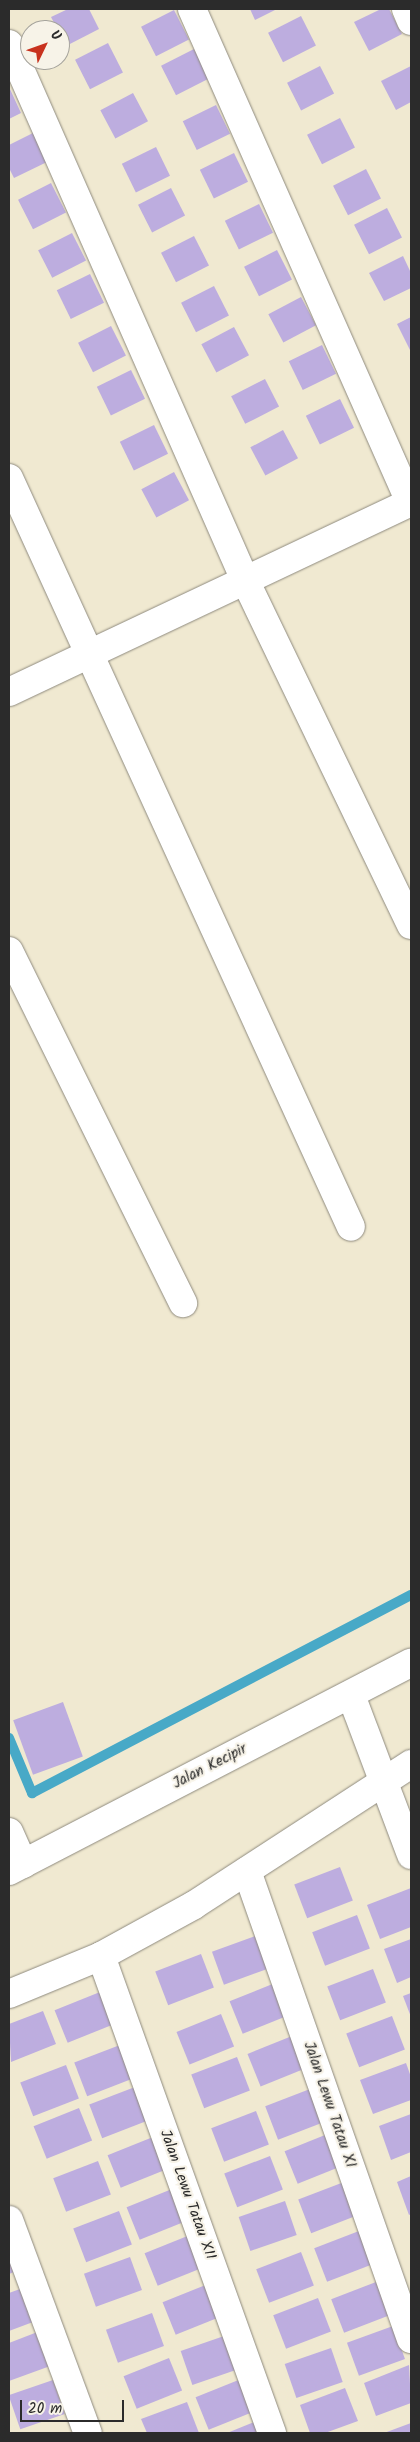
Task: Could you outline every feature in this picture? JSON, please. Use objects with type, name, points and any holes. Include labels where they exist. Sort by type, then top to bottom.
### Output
[{"type":"street","points":[[9,692],[411,502],[192,9]]},
{"type":"street","points":[[406,9],[411,21]]},
{"type":"street","points":[[9,44],[245,580],[411,925]]},
{"type":"street","points":[[9,478],[88,655],[351,1226]]},
{"type":"street","points":[[9,951],[183,1304]]},
{"type":"street","name":"Jalan Kecipir","points":[[16,1868],[411,1663]]},
{"type":"street","points":[[351,1695],[411,1855]]},
{"type":"street","points":[[9,1994],[101,1956],[247,1871],[384,1779],[411,1764]]},
{"type":"street","points":[[9,1832],[16,1868]]},
{"type":"street","name":"Jalan Lewu Tatau XI","points":[[247,1871],[411,2339]]},
{"type":"street","name":"Jalan Lewu Tatau XII","points":[[101,1956],[272,2433]]},
{"type":"street","points":[[9,2220],[88,2433]]},
{"type":"building","points":[[68,9],[89,9],[99,29],[70,44],[70,20],[53,20],[51,17]]},
{"type":"building","points":[[250,9],[277,9],[255,20]]},
{"type":"building","points":[[381,9],[389,9],[402,34],[369,51],[354,22]]},
{"type":"building","points":[[174,10],[189,39],[156,56],[141,27]]},
{"type":"building","points":[[301,16],[316,45],[283,62],[268,33]]},
{"type":"building","points":[[108,43],[123,72],[90,89],[75,60]]},
{"type":"building","points":[[194,49],[209,78],[176,95],[161,66]]},
{"type":"building","points":[[320,66],[334,94],[301,110],[287,83]]},
{"type":"building","points":[[411,66],[411,102],[396,110],[381,81]]},
{"type":"building","points":[[9,87],[21,113],[9,119]]},
{"type":"building","points":[[133,93],[148,121],[115,139],[100,110]]},
{"type":"building","points":[[216,105],[230,134],[197,150],[183,121]]},
{"type":"building","points":[[340,118],[355,147],[322,164],[307,135]]},
{"type":"building","points":[[33,133],[47,162],[14,178],[9,168],[9,145]]},
{"type":"building","points":[[156,147],[170,176],[136,192],[122,164]]},
{"type":"building","points":[[234,153],[248,182],[214,198],[200,170]]},
{"type":"building","points":[[366,169],[381,198],[348,215],[333,186]]},
{"type":"building","points":[[51,183],[66,212],[33,229],[18,200]]},
{"type":"building","points":[[171,188],[185,216],[152,232],[138,205]]},
{"type":"building","points":[[259,204],[273,233],[239,249],[225,221]]},
{"type":"building","points":[[387,208],[402,237],[369,254],[354,225]]},
{"type":"building","points":[[72,233],[86,261],[52,278],[38,250]]},
{"type":"building","points":[[194,236],[209,265],[176,282],[161,253]]},
{"type":"building","points":[[277,250],[292,279],[259,296],[244,267]]},
{"type":"building","points":[[403,256],[411,273],[411,288],[384,301],[369,273]]},
{"type":"building","points":[[90,274],[104,303],[71,319],[57,290]]},
{"type":"building","points":[[214,286],[229,315],[196,332],[181,303]]},
{"type":"building","points":[[301,297],[316,325],[283,343],[268,314]]},
{"type":"building","points":[[411,317],[411,352],[397,324]]},
{"type":"building","points":[[111,326],[126,355],[93,372],[78,343]]},
{"type":"building","points":[[234,327],[249,355],[216,373],[201,344]]},
{"type":"building","points":[[322,345],[336,374],[303,390],[289,361]]},
{"type":"building","points":[[131,370],[145,399],[111,415],[97,387]]},
{"type":"building","points":[[265,379],[279,407],[245,424],[231,396]]},
{"type":"building","points":[[340,399],[354,428],[320,444],[306,416]]},
{"type":"building","points":[[154,425],[168,454],[134,470],[120,442]]},
{"type":"building","points":[[283,430],[298,458],[265,476],[250,447]]},
{"type":"building","points":[[174,472],[189,500],[156,518],[141,489]]},
{"type":"building","points":[[63,1702],[83,1757],[33,1775],[13,1720]]},
{"type":"building","points":[[340,1867],[353,1901],[307,1918],[294,1885]]},
{"type":"building","points":[[411,1888],[411,1927],[380,1939],[367,1905]]},
{"type":"building","points":[[357,1915],[370,1949],[325,1966],[312,1932]]},
{"type":"building","points":[[258,1935],[270,1968],[224,1985],[212,1952]]},
{"type":"building","points":[[411,1939],[411,1977],[397,1983],[384,1949]]},
{"type":"building","points":[[201,1954],[214,1988],[168,2005],[155,1972]]},
{"type":"building","points":[[373,1969],[386,2003],[340,2020],[327,1987]]},
{"type":"building","points":[[275,1983],[288,2015],[243,2034],[230,2001]]},
{"type":"building","points":[[100,1992],[113,2024],[68,2043],[55,2010]]},
{"type":"building","points":[[411,1993],[411,2017],[403,1996]]},
{"type":"building","points":[[43,2011],[56,2044],[11,2062],[9,2024]]},
{"type":"building","points":[[221,2014],[234,2046],[190,2064],[176,2032]]},
{"type":"building","points":[[392,2016],[405,2050],[359,2067],[346,2034]]},
{"type":"building","points":[[292,2036],[305,2068],[261,2086],[247,2054]]},
{"type":"building","points":[[120,2045],[133,2079],[87,2096],[74,2063]]},
{"type":"building","points":[[237,2057],[250,2091],[204,2108],[191,2075]]},
{"type":"building","points":[[406,2063],[411,2077],[411,2100],[373,2114],[360,2080]]},
{"type":"building","points":[[66,2065],[79,2099],[33,2116],[20,2083]]},
{"type":"building","points":[[135,2087],[148,2121],[102,2138],[89,2105]]},
{"type":"building","points":[[310,2089],[323,2123],[278,2140],[265,2106]]},
{"type":"building","points":[[79,2108],[92,2140],[47,2159],[34,2126]]},
{"type":"building","points":[[256,2111],[269,2145],[224,2162],[211,2128]]},
{"type":"building","points":[[411,2114],[411,2152],[391,2160],[379,2126]]},
{"type":"building","points":[[330,2133],[343,2165],[298,2184],[285,2151]]},
{"type":"building","points":[[153,2137],[166,2169],[121,2188],[108,2155]]},
{"type":"building","points":[[270,2156],[283,2190],[237,2207],[224,2174]]},
{"type":"building","points":[[98,2161],[111,2195],[66,2212],[53,2178]]},
{"type":"building","points":[[411,2176],[411,2214],[409,2215],[397,2182]]},
{"type":"building","points":[[344,2182],[357,2216],[311,2233],[298,2200]]},
{"type":"building","points":[[172,2189],[185,2221],[140,2240],[127,2207]]},
{"type":"building","points":[[285,2201],[297,2235],[250,2251],[239,2217]]},
{"type":"building","points":[[119,2211],[132,2245],[86,2262],[73,2229]]},
{"type":"building","points":[[359,2231],[372,2265],[327,2282],[314,2248]]},
{"type":"building","points":[[190,2235],[203,2267],[158,2286],[145,2253]]},
{"type":"building","points":[[9,2243],[19,2270],[9,2274]]},
{"type":"building","points":[[301,2252],[314,2286],[269,2303],[256,2269]]},
{"type":"building","points":[[130,2257],[142,2290],[96,2307],[84,2274]]},
{"type":"building","points":[[376,2282],[389,2316],[344,2333],[331,2299]]},
{"type":"building","points":[[208,2284],[221,2316],[176,2335],[163,2302]]},
{"type":"building","points":[[20,2289],[33,2322],[9,2331],[9,2293]]},
{"type":"building","points":[[318,2298],[331,2332],[286,2349],[273,2315]]},
{"type":"building","points":[[152,2313],[164,2346],[118,2363],[106,2330]]},
{"type":"building","points":[[393,2326],[405,2359],[359,2376],[347,2343]]},
{"type":"building","points":[[40,2331],[53,2365],[9,2381],[9,2343]]},
{"type":"building","points":[[227,2335],[239,2369],[192,2385],[181,2351]]},
{"type":"building","points":[[331,2348],[343,2382],[296,2398],[285,2364]]},
{"type":"building","points":[[169,2358],[182,2390],[137,2409],[124,2376]]},
{"type":"building","points":[[409,2365],[411,2403],[376,2416],[364,2383]]},
{"type":"building","points":[[241,2379],[254,2411],[209,2430],[196,2397]]},
{"type":"building","points":[[53,2380],[65,2414],[20,2429],[9,2395]]},
{"type":"building","points":[[345,2388],[358,2421],[325,2433],[310,2433],[300,2405]]},
{"type":"building","points":[[187,2402],[199,2433],[147,2433],[141,2419]]},
{"type":"building","points":[[259,2420],[264,2433],[227,2433]]},
{"type":"building","points":[[411,2423],[411,2433],[384,2433]]},
{"type":"waterway","points":[[9,1738],[32,1793],[411,1595]]}]
